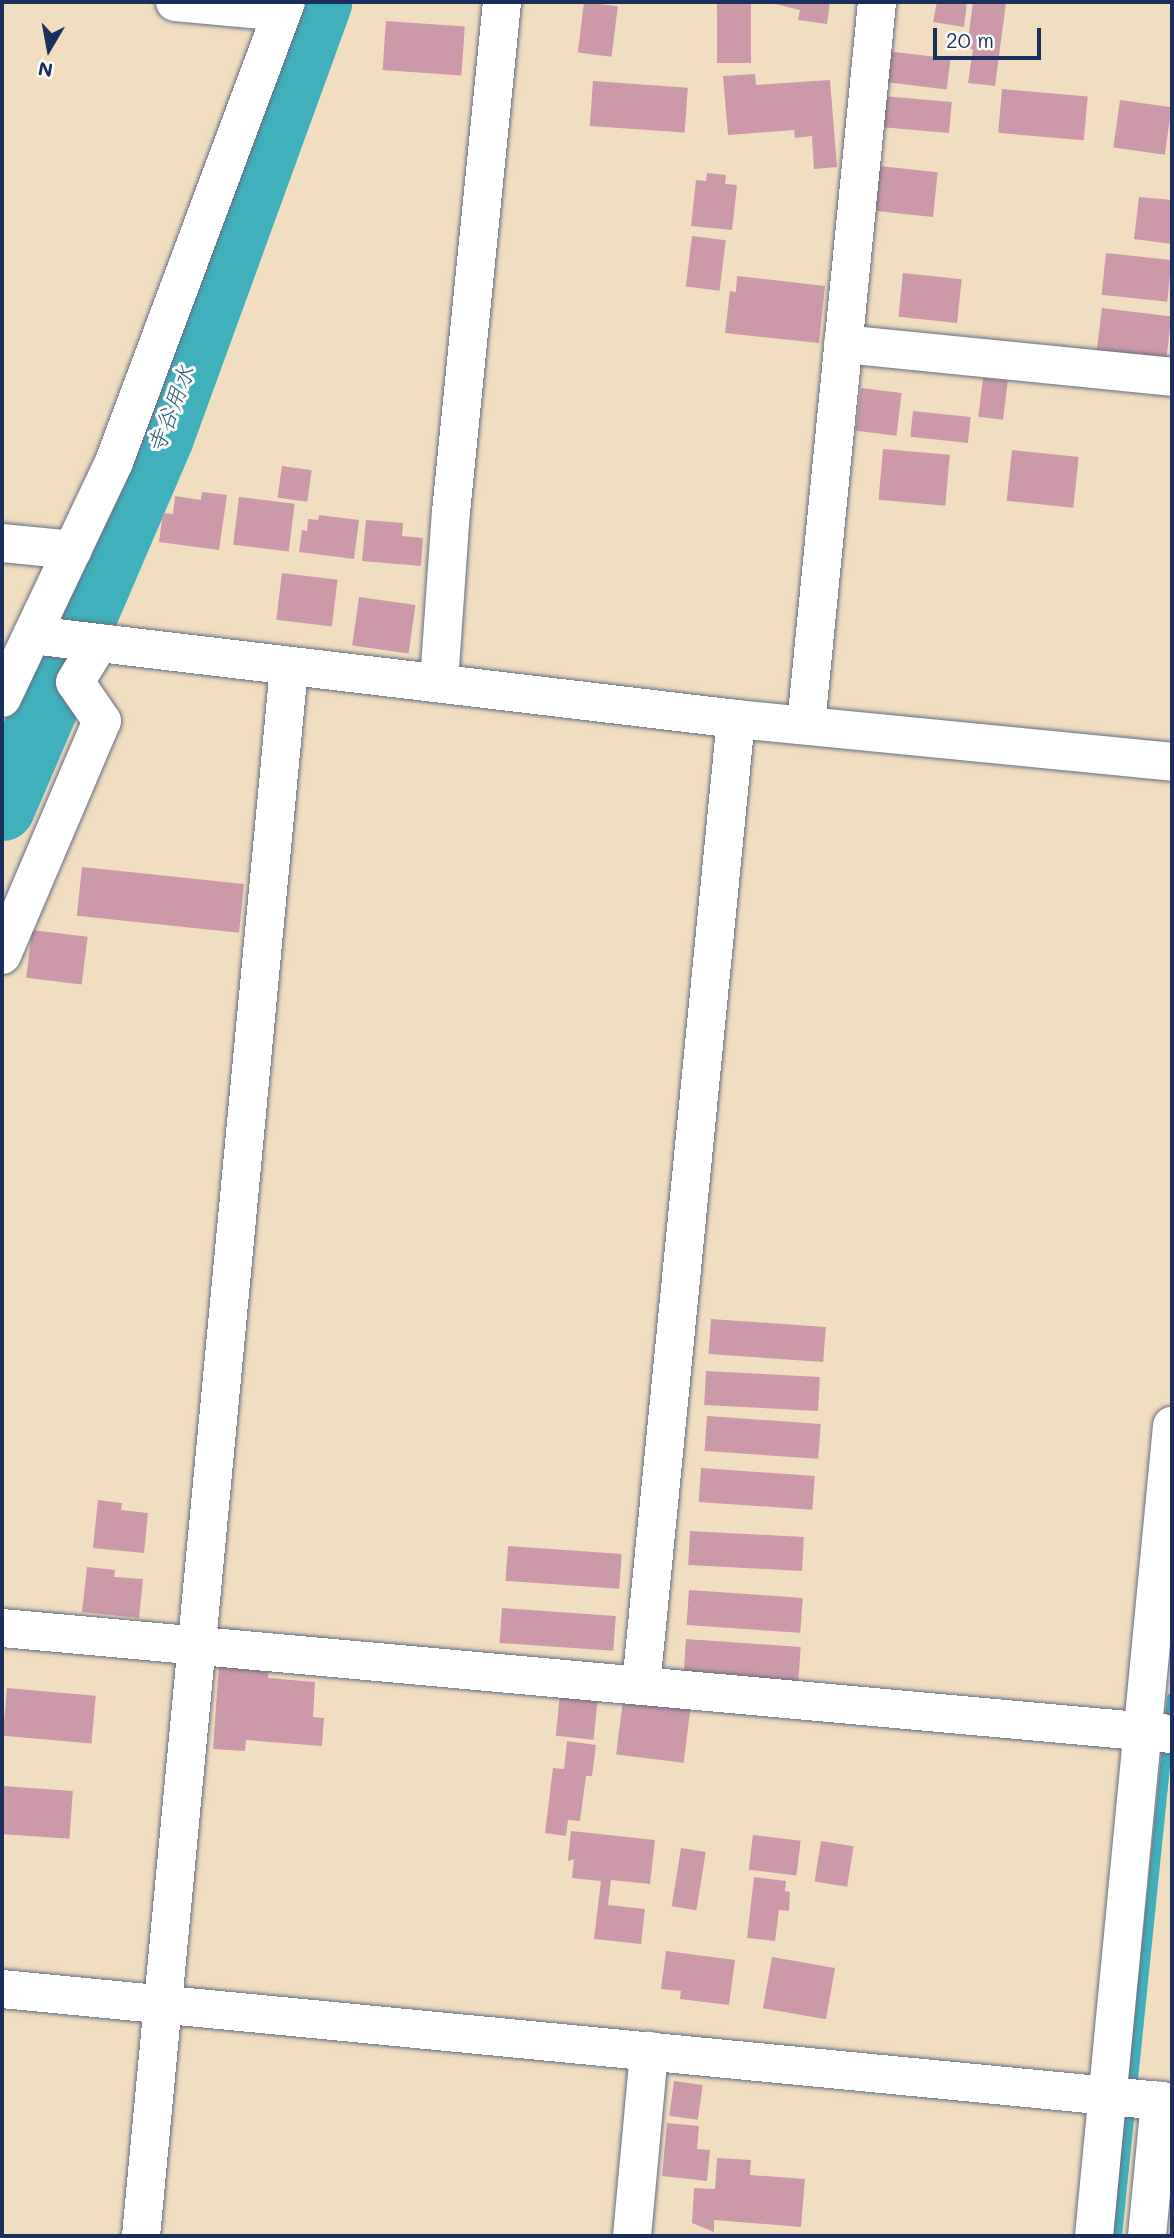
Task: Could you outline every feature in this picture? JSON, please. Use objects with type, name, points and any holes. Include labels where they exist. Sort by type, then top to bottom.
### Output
[{"type":"street","points":[[2,698],[114,462],[284,7],[175,2]]},
{"type":"street","points":[[439,682],[451,512],[502,2]]},
{"type":"street","points":[[806,725],[877,2]]},
{"type":"street","points":[[843,344],[1172,377]]},
{"type":"street","points":[[2,543],[73,550]]},
{"type":"street","points":[[32,635],[289,668],[439,682],[736,719],[1172,762]]},
{"type":"street","points":[[2,955],[102,721],[75,682],[99,643]]},
{"type":"street","points":[[141,2236],[289,668]]},
{"type":"street","points":[[640,1686],[736,719]]},
{"type":"street","points":[[1094,2236],[1108,2095],[1157,1733],[1172,1426]]},
{"type":"street","points":[[2,1628],[1157,1733]]},
{"type":"street","points":[[2,1989],[1166,2102],[1147,2236]]},
{"type":"street","points":[[632,2236],[649,2051]]},
{"type":"building","points":[[584,2],[618,6],[612,57],[578,53]]},
{"type":"building","points":[[717,2],[751,2],[751,63],[717,63]]},
{"type":"building","points":[[767,2],[830,2],[827,24],[798,20],[800,10]]},
{"type":"building","points":[[937,2],[967,2],[964,27],[933,22]]},
{"type":"building","points":[[973,2],[1006,3],[995,86],[968,83],[973,49],[967,48]]},
{"type":"building","points":[[386,21],[465,27],[461,75],[383,70]]},
{"type":"building","points":[[887,51],[951,59],[947,90],[883,82]]},
{"type":"building","points":[[755,74],[756,85],[830,80],[837,167],[814,169],[812,136],[795,138],[794,130],[728,135],[723,76]]},
{"type":"building","points":[[593,81],[688,88],[685,133],[590,126]]},
{"type":"building","points":[[1002,89],[1088,96],[1084,140],[998,133]]},
{"type":"building","points":[[883,96],[952,102],[949,133],[880,127]]},
{"type":"building","points":[[1120,100],[1171,107],[1165,155],[1113,148]]},
{"type":"building","points":[[879,166],[938,172],[933,217],[874,211]]},
{"type":"building","points":[[707,173],[726,175],[725,184],[737,185],[732,230],[691,226],[696,180],[706,181]]},
{"type":"building","points":[[1139,197],[1172,200],[1172,244],[1134,239]]},
{"type":"building","points":[[692,236],[726,240],[720,291],[686,287]]},
{"type":"building","points":[[1106,253],[1172,260],[1167,302],[1102,295]]},
{"type":"building","points":[[903,273],[962,279],[957,323],[898,317]]},
{"type":"building","points":[[737,276],[825,286],[819,343],[725,333],[730,291],[736,292]]},
{"type":"building","points":[[1102,308],[1171,317],[1166,359],[1097,351]]},
{"type":"building","points":[[983,378],[1008,381],[1003,420],[978,417]]},
{"type":"building","points":[[861,388],[902,393],[896,436],[856,431]]},
{"type":"building","points":[[913,411],[971,417],[968,443],[910,437]]},
{"type":"building","points":[[883,449],[950,455],[945,506],[879,500]]},
{"type":"building","points":[[1012,450],[1079,457],[1073,508],[1007,501]]},
{"type":"building","points":[[282,466],[312,470],[307,502],[278,498]]},
{"type":"building","points":[[202,492],[227,495],[219,550],[159,542],[163,513],[173,514],[175,496],[201,500]]},
{"type":"building","points":[[239,497],[295,504],[289,551],[233,545]]},
{"type":"building","points":[[319,515],[359,520],[354,559],[299,552],[302,530],[307,531],[308,519],[318,520]]},
{"type":"building","points":[[366,520],[403,523],[402,536],[423,538],[421,566],[362,561]]},
{"type":"building","points":[[282,573],[338,580],[332,626],[276,620]]},
{"type":"building","points":[[359,597],[415,605],[409,653],[352,646]]},
{"type":"building","points":[[82,867],[244,884],[239,933],[77,916]]},
{"type":"building","points":[[32,930],[88,937],[82,984],[26,978]]},
{"type":"building","points":[[711,1319],[826,1327],[823,1362],[709,1354]]},
{"type":"building","points":[[706,1371],[820,1377],[818,1411],[704,1405]]},
{"type":"building","points":[[707,1416],[821,1424],[818,1459],[705,1451]]},
{"type":"building","points":[[701,1468],[815,1476],[812,1510],[699,1502]]},
{"type":"building","points":[[98,1500],[122,1503],[121,1510],[148,1513],[144,1553],[93,1548]]},
{"type":"building","points":[[690,1531],[804,1537],[802,1571],[688,1565]]},
{"type":"building","points":[[508,1546],[622,1554],[619,1589],[506,1581]]},
{"type":"building","points":[[87,1567],[115,1570],[114,1577],[143,1579],[139,1618],[82,1612]]},
{"type":"building","points":[[689,1590],[803,1598],[800,1633],[687,1625]]},
{"type":"building","points":[[502,1608],[616,1616],[613,1651],[500,1643]]},
{"type":"building","points":[[686,1639],[801,1647],[798,1683],[683,1675]]},
{"type":"building","points":[[219,1665],[269,1669],[268,1678],[315,1682],[313,1717],[324,1718],[322,1746],[246,1740],[245,1751],[213,1749]]},
{"type":"building","points":[[7,1688],[96,1696],[91,1744],[3,1736]]},
{"type":"building","points":[[560,1695],[598,1699],[594,1740],[556,1736]]},
{"type":"building","points":[[623,1699],[690,1707],[684,1763],[616,1755]]},
{"type":"building","points":[[567,1741],[596,1745],[592,1776],[586,1776],[580,1821],[568,1820],[566,1836],[545,1833],[553,1768],[564,1769]]},
{"type":"building","points":[[2,1786],[73,1791],[69,1839],[2,1834]]},
{"type":"building","points":[[571,1831],[655,1840],[650,1884],[611,1880],[608,1905],[645,1909],[641,1944],[594,1939],[601,1881],[572,1878],[574,1859],[568,1861]]},
{"type":"building","points":[[753,1835],[801,1841],[796,1876],[749,1870]]},
{"type":"building","points":[[821,1841],[854,1846],[847,1887],[815,1881]]},
{"type":"building","points":[[681,1848],[706,1852],[696,1910],[672,1906]]},
{"type":"building","points":[[754,1877],[786,1881],[785,1891],[790,1892],[789,1911],[779,1910],[775,1941],[747,1938]]},
{"type":"building","points":[[666,1951],[735,1960],[729,2005],[680,1999],[681,1991],[661,1989]]},
{"type":"building","points":[[772,1957],[835,1968],[826,2019],[763,2008]]},
{"type":"building","points":[[674,2081],[703,2085],[698,2120],[669,2116]]},
{"type":"building","points":[[667,2123],[699,2126],[697,2149],[710,2150],[707,2181],[662,2176]]},
{"type":"building","points":[[717,2158],[751,2160],[750,2175],[805,2179],[801,2227],[714,2220],[714,2232],[692,2223],[694,2188],[715,2189]]},
{"type":"waterway","name":"寺谷用水","points":[[2,808],[161,437],[319,2]]},
{"type":"waterway","points":[[1117,2236],[1172,1698]]}]
